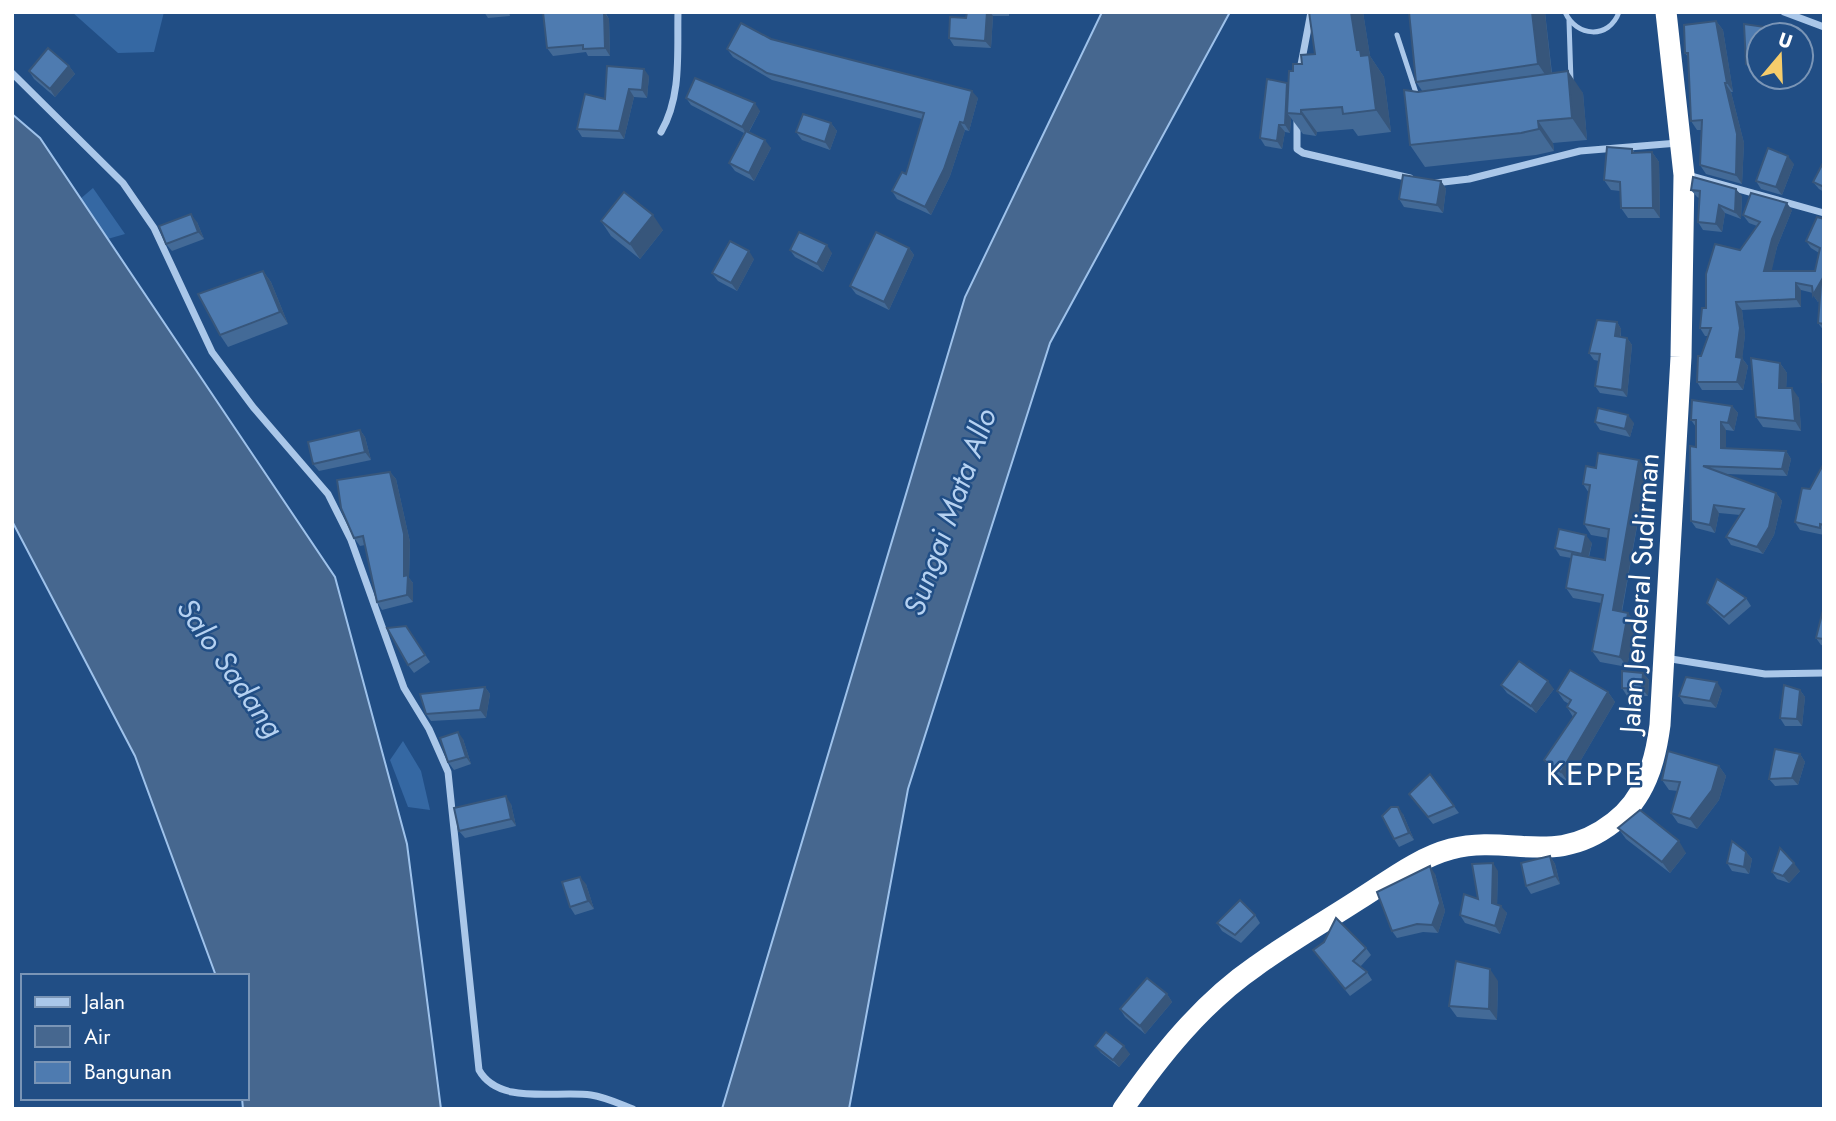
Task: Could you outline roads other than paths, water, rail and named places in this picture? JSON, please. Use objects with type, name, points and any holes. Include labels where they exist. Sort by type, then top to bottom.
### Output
[{"type":"highway","name":"Jalan Jenderal Sudirman","points":[[1123,1109],[1170,1044],[1254,967],[1428,857],[1474,846],[1539,849],[1572,845],[1613,823],[1640,793],[1656,752],[1681,358],[1684,175],[1666,12]]},
{"type":"street","points":[[661,132],[671,115],[676,84],[678,12]]},
{"type":"street","points":[[1299,78],[1311,12]]},
{"type":"street","points":[[1784,12],[1824,27]]},
{"type":"street","points":[[12,73],[123,183],[154,228],[212,352],[253,407],[317,480],[340,514],[404,688],[429,729],[448,772],[479,1070],[484,1079],[492,1087],[510,1092],[593,1095],[633,1109]]},
{"type":"street","points":[[1297,109],[1296,143],[1297,149],[1303,153],[1413,179]]},
{"type":"street","points":[[1427,182],[1443,183],[1469,179],[1580,151],[1679,143]]},
{"type":"street","points":[[1684,175],[1732,185],[1824,213]]},
{"type":"street","points":[[1664,658],[1765,674],[1824,673]]},
{"type":"lane","points":[[1564,12],[1569,21],[1584,32],[1594,33],[1611,26],[1619,12]]},
{"type":"lane","points":[[1563,90],[1573,76],[1569,21]]},
{"type":"lane","points":[[1397,35],[1419,103]]},
{"type":"water","name":"Sungai Mata Allo","points":[[1102,12],[1230,12],[1050,343],[908,789],[849,1109],[722,1109],[965,297]]},
{"type":"water","name":"Salo Sadang","points":[[12,114],[40,138],[335,577],[407,844],[441,1109],[243,1109],[242,1100],[248,1100],[248,974],[215,974],[135,756],[12,521]]},
{"type":"district","name":"KEPPE","points":[[1595,774]]}]
